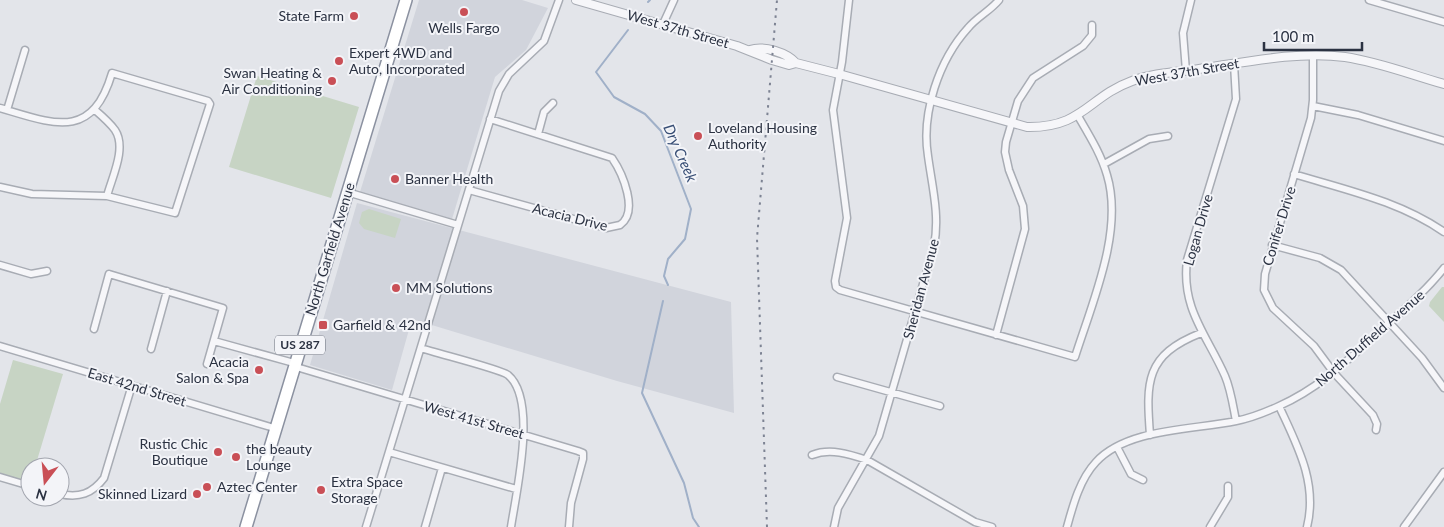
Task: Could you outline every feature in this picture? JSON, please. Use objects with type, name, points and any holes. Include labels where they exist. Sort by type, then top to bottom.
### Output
[{"type":"highway","name":"North Garfield Avenue","points":[[246,527],[274,428],[406,0]]},
{"type":"street","points":[[366,527],[490,119],[503,82],[544,41],[560,0]]},
{"type":"street","name":"West 37th Street","points":[[576,0],[750,50],[756,48],[773,51],[791,58],[796,63],[1012,124],[1044,127],[1078,116],[1131,81],[1186,70],[1312,55],[1355,59],[1444,84]]},
{"type":"street","points":[[663,24],[674,0]]},
{"type":"street","points":[[849,0],[833,110],[847,218],[835,281],[836,287],[842,291],[1076,357],[1111,231],[1112,198],[1104,164],[1078,116]]},
{"type":"street","name":"Sheridan Avenue","points":[[834,527],[838,508],[879,436],[915,312],[936,230],[935,196],[926,140],[926,128],[932,101],[943,68],[960,38],[969,27],[1000,0]]},
{"type":"street","points":[[1186,70],[1183,33],[1191,0]]},
{"type":"street","points":[[1369,0],[1444,22]]},
{"type":"street","points":[[996,335],[1025,229],[1023,206],[1006,161],[1006,142],[1018,101],[1028,84],[1043,70],[1083,46],[1092,35],[1092,26]]},
{"type":"street","points":[[0,187],[32,194],[107,196],[175,213],[210,104],[208,101],[112,73],[106,93],[95,110],[78,120],[60,123],[40,120],[3,109],[25,50]]},
{"type":"street","name":"Conifer Drive","points":[[1312,55],[1313,106],[1272,245],[1264,280],[1265,294],[1273,308],[1307,338],[1334,373],[1373,416],[1377,424],[1376,430]]},
{"type":"street","name":"Logan Drive","points":[[1234,64],[1236,99],[1186,270],[1188,302],[1201,333],[1224,376],[1236,421]]},
{"type":"street","points":[[538,134],[544,112],[553,104]]},
{"type":"street","points":[[1313,106],[1358,115],[1444,141]]},
{"type":"street","points":[[95,110],[113,128],[119,141],[119,152],[107,196]]},
{"type":"street","name":"Acacia Drive","points":[[469,190],[601,227],[611,228],[623,223],[629,214],[630,200],[612,158],[490,119]]},
{"type":"street","points":[[1104,164],[1150,139],[1168,136]]},
{"type":"street","points":[[1294,174],[1397,205],[1428,221],[1444,232]]},
{"type":"street","points":[[347,192],[458,225]]},
{"type":"street","points":[[1272,245],[1320,258],[1336,266],[1422,358],[1444,388]]},
{"type":"street","points":[[0,265],[31,274],[47,272]]},
{"type":"street","name":"North Duffield Avenue","points":[[1067,527],[1077,495],[1088,472],[1097,461],[1117,447],[1150,435],[1236,421],[1280,406],[1334,373],[1420,296],[1444,268]]},
{"type":"street","points":[[94,329],[109,274],[223,308],[207,364]]},
{"type":"street","points":[[151,349],[167,291]]},
{"type":"street","points":[[1150,435],[1148,388],[1155,369],[1177,344],[1201,333]]},
{"type":"street","name":"West 41st Street","points":[[214,341],[583,453],[584,459],[571,503],[569,527]]},
{"type":"street","name":"East 42nd Street","points":[[0,346],[274,428]]},
{"type":"street","points":[[421,348],[508,375],[517,387],[523,407],[524,435],[511,527]]},
{"type":"street","points":[[837,377],[940,406]]},
{"type":"street","points":[[70,496],[84,494],[97,486],[104,478],[132,385]]},
{"type":"street","points":[[1280,406],[1309,481],[1311,502],[1307,527]]},
{"type":"street","points":[[1117,447],[1132,474],[1143,480]]},
{"type":"street","points":[[812,455],[821,451],[848,454],[867,460],[975,522],[992,527]]},
{"type":"street","points":[[389,452],[516,489]]},
{"type":"street","points":[[425,527],[442,468]]},
{"type":"street","points":[[1404,527],[1444,472]]},
{"type":"street","points":[[0,477],[20,483]]},
{"type":"street","points":[[1210,527],[1228,497],[1228,486]]},
{"type":"shaded area","points":[[419,0],[522,0],[548,8],[526,50],[495,77],[452,219],[360,192]]},
{"type":"shaded area","points":[[357,203],[731,302],[734,413],[617,381],[412,319],[392,390],[310,365]]},
{"type":"green space","points":[[257,76],[359,107],[331,198],[229,167]]},
{"type":"green space","points":[[369,209],[401,219],[395,238],[364,229],[359,223],[362,212]]},
{"type":"green space","points":[[1442,287],[1444,287],[1444,322],[1429,306]]},
{"type":"green space","points":[[13,360],[63,374],[38,457],[20,457],[20,479],[0,474],[0,404]]},
{"type":"waterway","name":"Dry Creek","points":[[628,30],[596,72],[614,97],[645,114],[661,131],[691,209],[685,239],[668,259],[664,276],[668,285]]},
{"type":"waterway","name":"Dry Creek","points":[[663,301],[642,393],[684,483],[693,518],[699,527]]},
{"type":"railway","points":[[767,527],[757,238],[777,0]]},
{"type":"place","name":"Wells Fargo","points":[[464,12]]},
{"type":"place","name":"State Farm","points":[[354,16]]},
{"type":"place","name":"Expert 4WD and Auto, Incorporated","points":[[339,61]]},
{"type":"place","name":"Swan Heating & Air Conditioning","points":[[332,81]]},
{"type":"place","name":"Loveland Housing Authority","points":[[698,136]]},
{"type":"place","name":"Banner Health","points":[[395,179]]},
{"type":"place","name":"MM Solutions","points":[[396,288]]},
{"type":"place","name":"Garfield & 42nd","points":[[323,325]]},
{"type":"place","name":"Acacia Salon & Spa","points":[[259,370]]},
{"type":"place","name":"Rustic Chic Boutique","points":[[218,452]]},
{"type":"place","name":"the beauty Lounge","points":[[236,457]]},
{"type":"place","name":"Aztec Center","points":[[207,487]]},
{"type":"place","name":"Extra Space Storage","points":[[321,490]]},
{"type":"place","name":"Skinned Lizard","points":[[197,494]]}]
